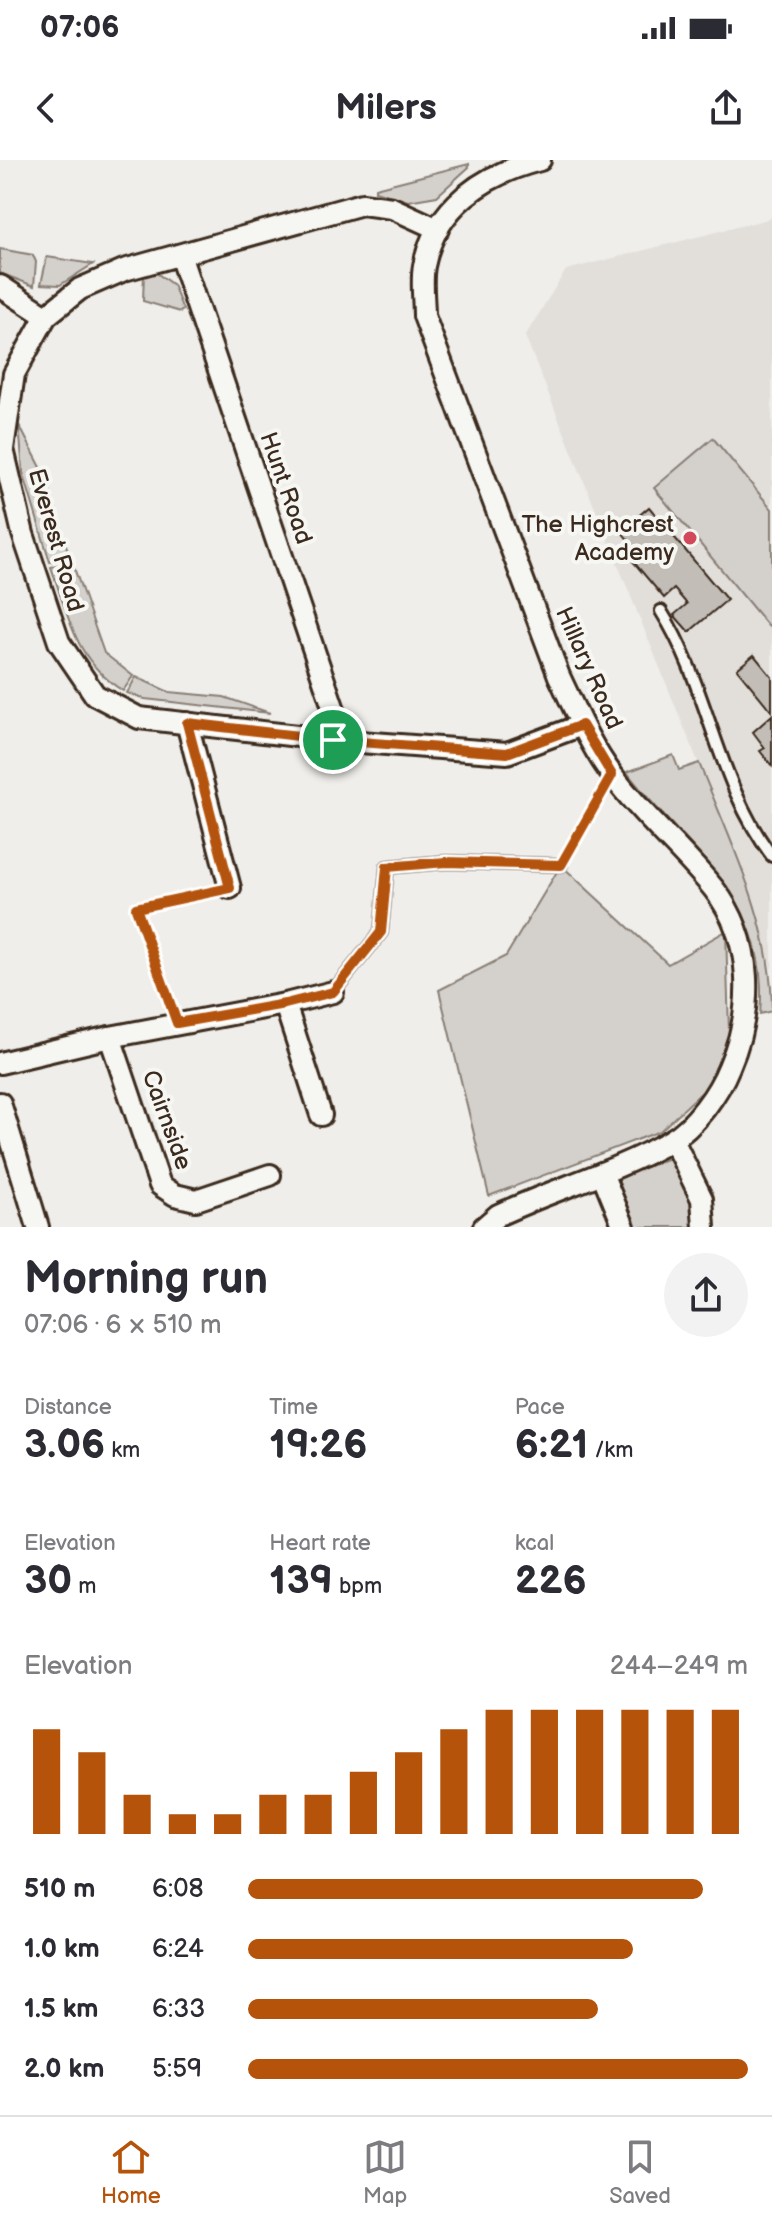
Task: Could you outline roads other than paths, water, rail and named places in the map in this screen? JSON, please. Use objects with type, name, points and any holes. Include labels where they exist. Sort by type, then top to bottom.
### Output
[{"type":"street","name":"Hillary Road","points":[[484,1227],[510,1210],[673,1140],[718,1094],[740,1042],[748,981],[738,930],[715,891],[649,821],[612,775],[582,725],[559,676],[424,316],[424,267],[438,229],[468,190],[514,167],[540,160]]},
{"type":"street","name":"Everest Road","points":[[438,229],[392,208],[362,204],[124,270],[80,289],[46,316],[14,374],[3,449],[23,534],[59,642],[95,695],[139,718],[333,740],[507,753],[582,725]]},
{"type":"street","name":"Hunt Road","points":[[180,255],[334,710],[333,740]]},
{"type":"street","points":[[0,286],[46,316]]},
{"type":"street","points":[[187,723],[230,888]]},
{"type":"street","points":[[0,1063],[110,1037],[333,992]]},
{"type":"street","points":[[285,1004],[321,1115]]},
{"type":"street","name":"Cairnside","points":[[110,1037],[160,1185],[175,1195],[196,1200],[270,1175]]},
{"type":"street","points":[[0,1103],[38,1227]]},
{"type":"street","points":[[673,1140],[702,1199],[709,1225]]},
{"type":"street","points":[[602,1173],[624,1227]]},
{"type":"lane","points":[[661,611],[679,639],[750,828],[772,856]]},
{"type":"lane","points":[[333,992],[381,932],[387,867],[446,862],[561,865]]},
{"type":"place","name":"The Highcrest Academy","points":[[690,538]]}]
